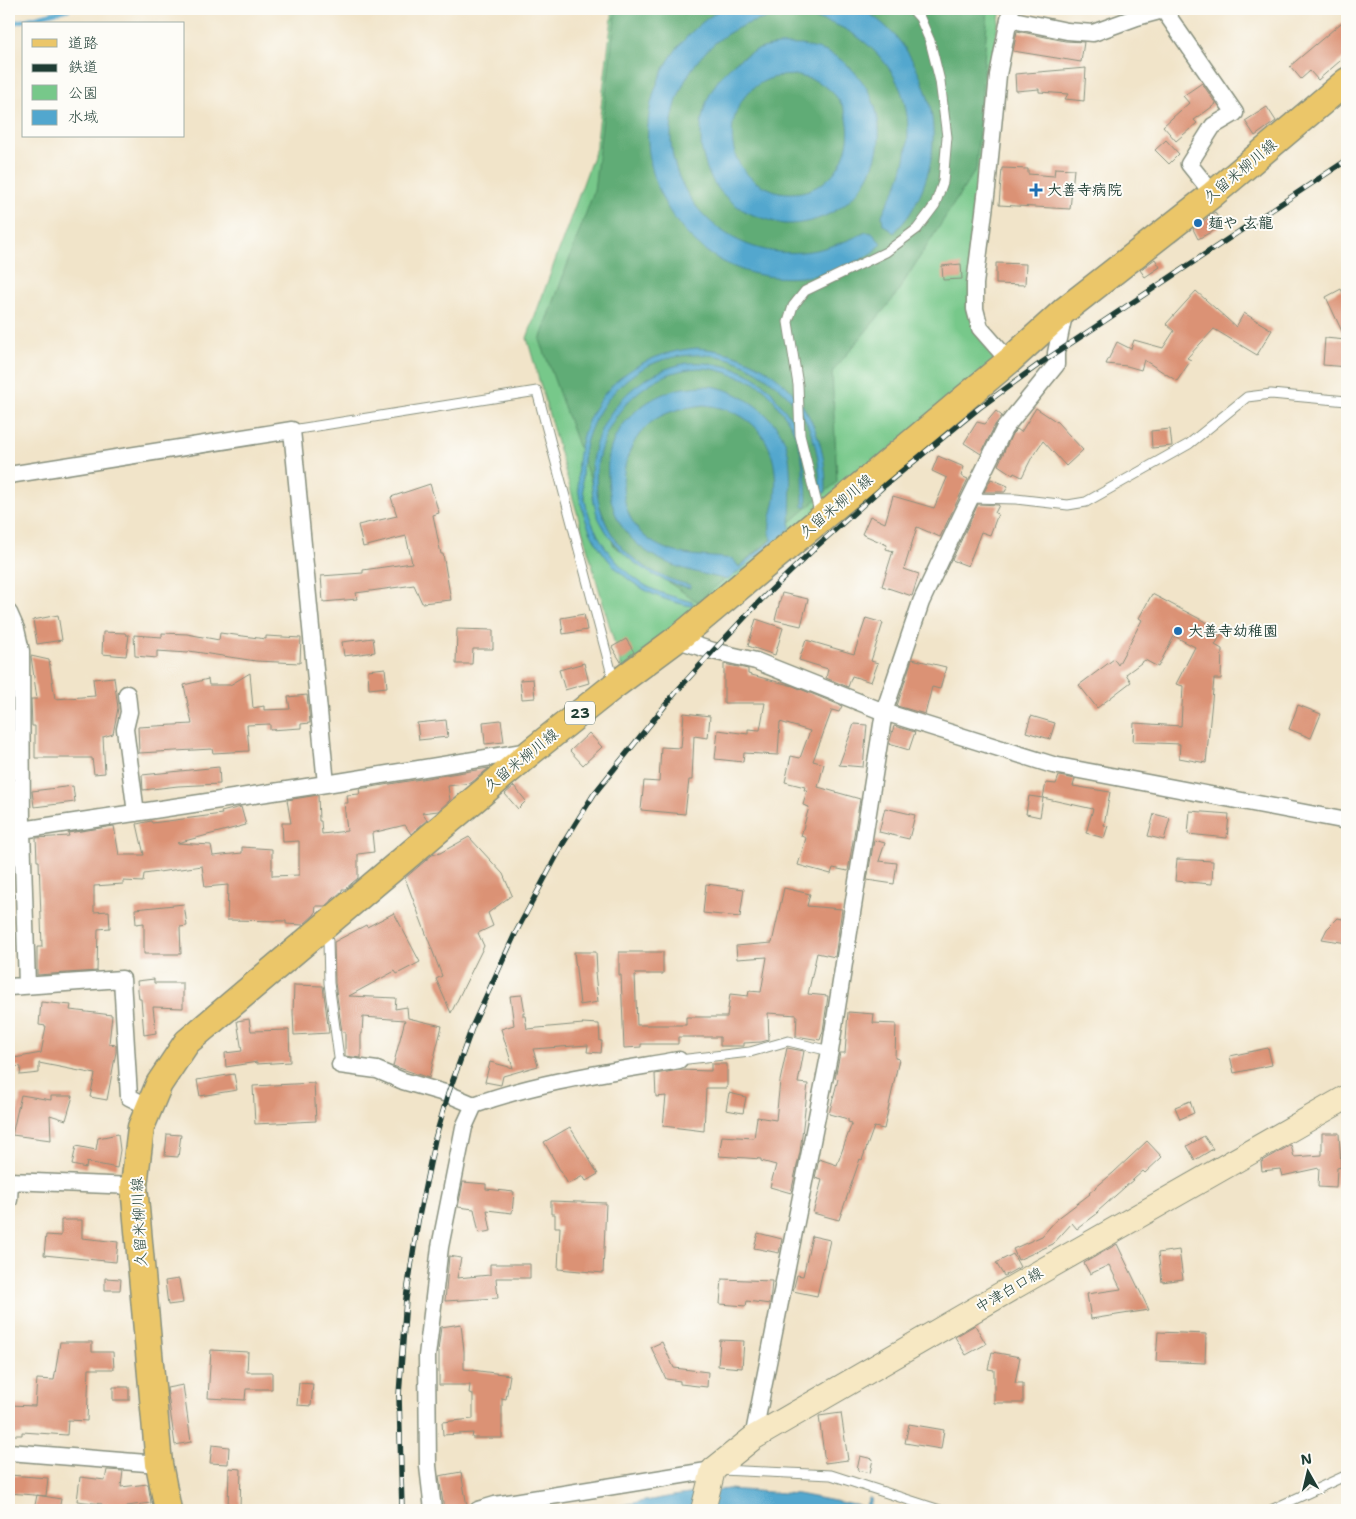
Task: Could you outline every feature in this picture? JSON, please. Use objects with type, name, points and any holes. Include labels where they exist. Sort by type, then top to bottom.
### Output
[{"type":"main road","name":"久留米柳川線","points":[[168,1510],[158,1464],[134,1186],[141,1128],[159,1084],[187,1042],[532,751],[615,685],[681,636],[1008,361],[1065,310],[1213,194],[1347,81]]},
{"type":"main road","name":"中津白口線","points":[[711,1475],[753,1438],[1347,1097]]},
{"type":"main road","points":[[703,1510],[711,1475]]},
{"type":"street","points":[[1008,361],[980,328],[975,308],[975,284],[998,75],[1010,14],[1067,31],[1093,33],[1163,10],[1234,113],[1213,126],[1188,164],[1213,194]]},
{"type":"street","points":[[753,1438],[830,1051],[884,712],[921,602],[1004,429],[1056,365],[1056,353],[1065,310]]},
{"type":"street","points":[[9,475],[292,430],[326,784]]},
{"type":"street","points":[[9,613],[12,629],[21,651],[22,830],[27,984]]},
{"type":"street","points":[[681,636],[681,641],[756,661],[884,712],[1053,765],[1347,821]]},
{"type":"street","points":[[127,694],[129,712],[125,730],[136,812]]},
{"type":"street","points":[[22,830],[532,751]]},
{"type":"street","points":[[9,987],[27,984],[122,979],[129,1097],[149,1108]]},
{"type":"street","points":[[340,1064],[377,1070],[403,1081],[448,1094],[474,1105],[493,1098],[579,1077],[679,1060]]},
{"type":"street","points":[[433,1510],[428,1466],[427,1356],[440,1247],[464,1127],[474,1105]]},
{"type":"street","points":[[9,1200],[9,1181],[134,1186]]},
{"type":"street","points":[[9,1452],[158,1464]]},
{"type":"street","points":[[478,1510],[495,1505],[711,1475]]},
{"type":"lane","points":[[820,519],[800,435],[798,385],[788,322],[793,306],[805,291],[886,252],[917,229],[935,205],[943,182],[947,137],[940,81],[930,41],[920,18],[912,9]]},
{"type":"lane","points":[[292,430],[537,391],[615,685]]},
{"type":"lane","points":[[970,498],[1016,499],[1068,505],[1086,502],[1189,444],[1247,397],[1271,394],[1347,401]]},
{"type":"lane","points":[[322,928],[328,941],[330,983],[340,1064]]},
{"type":"lane","points":[[679,1060],[750,1052],[788,1041],[830,1051]]},
{"type":"lane","points":[[711,1475],[831,1476],[940,1510]]},
{"type":"lane","points":[[1272,1510],[1347,1475]]},
{"type":"green space","points":[[613,9],[1001,9],[997,30],[976,329],[989,342],[996,360],[623,673],[527,338],[596,148]]},
{"type":"green space","points":[[616,9],[988,9],[976,169],[893,299],[832,372],[837,482],[698,602],[614,546],[540,340],[594,191]]},
{"type":"water","points":[[721,9],[857,9],[868,13],[881,22],[894,34],[908,53],[919,73],[931,112],[932,152],[921,192],[909,215],[894,233],[883,224],[882,216],[897,186],[904,164],[908,142],[906,109],[898,84],[891,71],[872,48],[848,31],[835,24],[800,17],[760,20],[742,26],[725,35],[696,63],[685,81],[674,110],[671,140],[675,164],[683,186],[696,206],[712,223],[732,237],[754,247],[777,252],[802,252],[818,249],[843,242],[866,232],[872,233],[881,243],[874,251],[862,259],[837,270],[778,277],[727,264],[688,235],[660,194],[648,146],[653,97],[676,49]]},
{"type":"water","points":[[775,45],[802,45],[828,52],[845,63],[853,71],[864,84],[875,108],[879,132],[876,156],[867,178],[853,197],[833,212],[810,221],[784,224],[757,217],[741,209],[720,191],[710,176],[702,153],[702,121],[705,106],[711,92],[730,67],[756,50]],"holes":[[[795,75],[814,80],[833,93],[845,111],[849,131],[846,151],[837,169],[822,184],[803,192],[779,192],[754,181],[741,167],[734,150],[733,126],[735,115],[740,105],[754,87],[778,76]]]},
{"type":"water","points":[[697,348],[725,352],[750,361],[772,374],[791,391],[806,411],[817,434],[824,460],[826,488],[825,493],[820,493],[818,458],[809,428],[802,415],[781,390],[750,367],[722,357],[703,355],[682,356],[652,364],[634,374],[618,388],[600,411],[588,436],[583,463],[583,490],[589,516],[601,540],[618,563],[646,586],[693,602],[692,606],[642,589],[606,558],[585,518],[578,473],[585,429],[607,391],[644,362]]},
{"type":"water","points":[[687,363],[710,363],[733,368],[754,377],[772,392],[796,427],[805,467],[807,507],[803,507],[800,447],[789,422],[766,390],[748,380],[725,372],[700,368],[673,373],[649,384],[629,401],[613,422],[602,447],[597,473],[598,499],[607,525],[614,537],[631,556],[653,571],[690,585],[690,588],[662,579],[649,572],[625,555],[615,544],[606,532],[596,512],[592,490],[591,467],[595,446],[603,426],[614,408],[629,392],[646,379],[666,369]]},
{"type":"water","points":[[698,386],[711,386],[730,391],[759,409],[776,425],[782,434],[790,462],[790,529],[728,580],[678,567],[644,550],[628,535],[620,523],[614,510],[609,488],[608,464],[611,448],[616,436],[632,414],[642,406],[666,393]],"holes":[[[704,405],[739,415],[752,423],[762,434],[774,463],[776,480],[775,499],[770,525],[772,540],[739,567],[733,559],[680,553],[651,541],[639,530],[630,517],[623,485],[629,453],[637,438],[653,421],[688,407]]]},
{"type":"water","points":[[728,1489],[798,1494],[865,1507],[869,1498],[872,1499],[869,1508],[875,1510],[595,1510],[673,1496]]},
{"type":"building","points":[[1347,18],[1347,55],[1318,80],[1310,71],[1301,79],[1290,66]]},
{"type":"building","points":[[1017,31],[1065,41],[1084,42],[1081,62],[1013,51]]},
{"type":"building","points":[[1086,68],[1084,101],[1065,99],[1068,94],[1039,92],[1039,89],[1016,91],[1015,74]]},
{"type":"building","points":[[1202,83],[1216,104],[1194,120],[1197,123],[1176,141],[1163,126],[1189,103],[1183,96]]},
{"type":"building","points":[[1267,107],[1276,121],[1255,136],[1245,121]]},
{"type":"building","points":[[1166,140],[1179,154],[1169,164],[1155,150]]},
{"type":"building","name":"大善寺病院","points":[[1002,168],[1028,169],[1028,174],[1054,176],[1055,168],[1074,169],[1070,209],[999,205]]},
{"type":"building","points":[[1215,212],[1222,226],[1198,239],[1193,229]]},
{"type":"building","points":[[1155,259],[1160,267],[1145,277],[1140,270]]},
{"type":"building","points":[[996,263],[1026,264],[1025,285],[996,284]]},
{"type":"building","points":[[961,264],[962,279],[943,280],[942,266]]},
{"type":"building","points":[[1341,289],[1347,302],[1347,367],[1323,365],[1325,338],[1346,340],[1326,297]]},
{"type":"building","points":[[1196,291],[1236,327],[1244,313],[1272,330],[1257,355],[1214,329],[1187,358],[1191,360],[1177,381],[1144,360],[1141,370],[1127,366],[1106,364],[1117,342],[1131,349],[1134,340],[1163,348],[1174,331],[1166,324]]},
{"type":"building","points":[[1036,408],[1057,422],[1083,450],[1066,466],[1043,441],[1022,477],[1014,473],[1013,475],[998,465],[1012,434],[1017,429],[1021,432]]},
{"type":"building","points":[[996,411],[1002,416],[995,425],[981,454],[964,443],[977,422],[985,424]]},
{"type":"building","points":[[1170,429],[1172,446],[1152,448],[1151,431]]},
{"type":"building","points":[[938,456],[964,467],[961,476],[968,479],[940,537],[917,527],[904,569],[919,574],[912,596],[882,586],[893,551],[886,549],[887,545],[862,534],[870,516],[885,523],[893,496],[934,508],[947,478],[932,471]]},
{"type":"building","points":[[991,479],[1008,486],[1005,492],[984,492]]},
{"type":"building","points":[[430,484],[439,513],[433,515],[441,554],[443,554],[451,600],[422,603],[414,585],[356,593],[357,599],[323,602],[321,576],[363,573],[363,570],[412,563],[406,536],[363,547],[358,525],[397,516],[391,497]]},
{"type":"building","points":[[978,504],[999,505],[995,513],[998,514],[990,535],[981,532],[968,566],[952,560]]},
{"type":"building","points":[[782,593],[808,599],[801,626],[775,620]]},
{"type":"building","points":[[1152,594],[1223,631],[1215,645],[1222,649],[1221,679],[1214,679],[1206,763],[1179,758],[1180,744],[1133,742],[1134,723],[1181,726],[1183,686],[1176,684],[1195,647],[1174,636],[1158,667],[1145,660],[1126,674],[1131,682],[1097,708],[1079,685],[1114,659],[1118,665],[1142,620],[1139,618]]},
{"type":"building","points":[[584,614],[587,630],[563,634],[561,618]]},
{"type":"building","points":[[58,615],[62,640],[37,644],[33,620]]},
{"type":"building","points":[[866,618],[883,623],[871,661],[878,663],[871,682],[852,676],[848,687],[826,678],[828,669],[799,660],[806,640],[854,654]]},
{"type":"building","points":[[756,619],[783,628],[775,655],[748,646]]},
{"type":"building","points":[[457,629],[493,630],[493,649],[473,649],[472,664],[456,664]]},
{"type":"building","points":[[103,632],[125,633],[129,635],[126,656],[102,654]]},
{"type":"building","points":[[162,633],[187,634],[219,640],[220,633],[266,639],[266,636],[301,638],[300,663],[256,661],[189,651],[188,653],[157,651],[157,658],[135,656],[134,635],[162,637]]},
{"type":"building","points":[[373,638],[375,652],[344,656],[342,642]]},
{"type":"building","points":[[626,639],[634,652],[621,662],[612,647]]},
{"type":"building","points":[[31,656],[49,660],[55,699],[95,696],[93,679],[114,677],[118,708],[113,734],[103,737],[105,773],[94,774],[92,758],[35,758],[35,726],[32,726],[31,699],[37,699]]},
{"type":"building","points":[[912,659],[946,667],[940,689],[932,687],[925,714],[897,706]]},
{"type":"building","points":[[584,663],[589,683],[565,690],[559,670]]},
{"type":"building","points":[[724,664],[748,669],[748,674],[793,686],[842,706],[839,712],[832,710],[813,761],[824,764],[818,787],[860,799],[848,871],[833,868],[831,874],[798,865],[806,838],[801,836],[809,807],[803,805],[807,790],[804,790],[805,787],[785,782],[791,756],[800,758],[810,731],[780,722],[778,755],[744,753],[743,762],[715,759],[718,730],[748,734],[748,729],[760,730],[765,703],[724,703]]},
{"type":"building","points":[[385,668],[387,687],[369,689],[368,670]]},
{"type":"building","points":[[250,673],[253,708],[264,706],[264,710],[290,709],[288,697],[307,695],[310,723],[301,724],[301,728],[270,730],[270,724],[247,725],[249,751],[213,753],[212,749],[139,753],[138,727],[192,724],[184,685],[208,679],[209,685],[230,685]]},
{"type":"building","points":[[533,679],[535,698],[522,699],[520,680]]},
{"type":"building","points":[[1298,705],[1321,714],[1311,738],[1289,729]]},
{"type":"building","points":[[684,713],[710,716],[708,738],[694,736],[692,780],[689,780],[685,814],[641,810],[644,781],[659,782],[661,747],[681,748]]},
{"type":"building","points":[[1031,716],[1055,723],[1050,739],[1026,732]]},
{"type":"building","points":[[446,720],[448,737],[419,740],[417,723]]},
{"type":"building","points":[[501,720],[504,742],[485,744],[483,722]]},
{"type":"building","points":[[854,724],[867,725],[863,767],[839,765]]},
{"type":"building","points":[[894,726],[915,732],[909,750],[889,744]]},
{"type":"building","points":[[589,733],[602,747],[583,765],[570,751]]},
{"type":"building","points":[[219,767],[220,784],[143,790],[142,775]]},
{"type":"building","points":[[489,768],[471,783],[448,786],[450,800],[438,811],[422,813],[427,820],[411,834],[405,825],[372,833],[374,852],[358,854],[358,878],[345,889],[342,889],[325,906],[316,906],[315,914],[303,925],[286,924],[286,921],[227,920],[228,885],[205,887],[202,866],[144,874],[143,882],[123,881],[123,884],[94,886],[94,912],[109,911],[110,928],[98,929],[97,971],[37,975],[37,947],[42,947],[39,861],[37,861],[36,838],[69,836],[68,833],[114,826],[119,855],[144,855],[137,824],[222,814],[221,812],[241,807],[246,825],[177,843],[211,845],[213,856],[242,853],[242,847],[272,849],[272,876],[299,875],[299,841],[283,842],[282,823],[291,823],[287,800],[318,795],[319,821],[321,821],[322,834],[347,831],[344,803],[348,803],[347,795],[360,794],[359,789]]},
{"type":"building","points":[[1059,776],[1075,779],[1073,786],[1110,792],[1104,825],[1108,826],[1104,838],[1086,833],[1093,809],[1043,798],[1046,783],[1056,784]]},
{"type":"building","points":[[73,786],[75,802],[34,807],[32,791]]},
{"type":"building","points":[[514,786],[526,801],[518,809],[505,794]]},
{"type":"building","points":[[1029,796],[1043,798],[1040,817],[1026,814]]},
{"type":"building","points":[[885,808],[915,815],[909,839],[879,832]]},
{"type":"building","points":[[1190,811],[1229,814],[1227,838],[1188,834]]},
{"type":"building","points":[[1154,814],[1170,818],[1164,840],[1148,836]]},
{"type":"building","points":[[469,837],[503,874],[512,895],[488,913],[493,926],[478,933],[484,946],[451,1013],[436,979],[442,976],[405,878],[432,855],[440,853]]},
{"type":"building","points":[[874,840],[885,843],[879,861],[897,863],[894,884],[867,880]]},
{"type":"building","points":[[1177,859],[1213,861],[1212,884],[1175,881]]},
{"type":"building","points":[[706,884],[744,889],[740,917],[703,913]]},
{"type":"building","points":[[784,888],[810,894],[807,906],[842,909],[835,957],[817,953],[808,994],[828,996],[820,1040],[796,1036],[797,1015],[768,1013],[769,1040],[761,1042],[744,1043],[744,1046],[720,1046],[720,1037],[678,1037],[678,1044],[641,1044],[641,1047],[624,1048],[619,952],[663,952],[663,974],[635,974],[637,1025],[686,1025],[686,1017],[727,1017],[730,994],[748,996],[749,991],[761,992],[767,957],[737,959],[736,946],[772,943]]},
{"type":"building","points":[[184,904],[187,926],[180,927],[181,954],[144,954],[144,923],[136,924],[135,909]]},
{"type":"building","points":[[394,913],[420,962],[397,974],[395,971],[349,996],[396,998],[395,1009],[407,1007],[408,1018],[442,1026],[429,1078],[393,1066],[405,1020],[363,1017],[361,1058],[345,1056],[345,1032],[342,1032],[335,983],[334,942]]},
{"type":"building","points":[[1338,918],[1347,920],[1347,943],[1322,939],[1327,929]]},
{"type":"building","points":[[574,952],[596,952],[597,972],[595,972],[598,1002],[580,1005]]},
{"type":"building","points":[[154,979],[154,983],[183,983],[183,1008],[153,1007],[156,1033],[144,1035],[141,999],[139,999],[137,981]]},
{"type":"building","points":[[294,985],[323,986],[329,1033],[294,1035]]},
{"type":"building","points":[[522,995],[525,1013],[523,1013],[523,1016],[525,1016],[527,1029],[582,1023],[599,1024],[600,1041],[602,1041],[601,1053],[587,1052],[588,1045],[533,1049],[538,1066],[503,1076],[501,1085],[485,1082],[490,1062],[513,1068],[501,1029],[514,1025],[510,996]]},
{"type":"building","points":[[41,1002],[71,1005],[70,1010],[112,1015],[109,1044],[116,1045],[116,1052],[107,1100],[90,1097],[95,1074],[39,1063],[39,1073],[20,1075],[21,1067],[9,1065],[9,1059],[41,1053],[46,1026],[39,1025]]},
{"type":"building","points":[[848,1012],[874,1014],[873,1023],[896,1024],[895,1058],[899,1059],[884,1129],[874,1127],[862,1160],[860,1159],[839,1220],[813,1213],[822,1180],[815,1178],[819,1159],[837,1165],[852,1123],[848,1122],[848,1119],[829,1114],[838,1079],[835,1078],[840,1053],[845,1053]]},
{"type":"building","points":[[249,1019],[251,1031],[289,1030],[290,1062],[257,1064],[257,1062],[226,1067],[225,1053],[242,1051],[237,1021]]},
{"type":"building","points":[[787,1048],[804,1051],[798,1083],[808,1084],[800,1152],[791,1193],[770,1187],[776,1165],[761,1161],[761,1159],[719,1156],[722,1136],[754,1138],[757,1117],[776,1120],[780,1081]]},
{"type":"building","points":[[1268,1048],[1272,1065],[1234,1073],[1230,1056]]},
{"type":"building","points":[[711,1064],[727,1064],[727,1088],[706,1088],[704,1131],[663,1126],[666,1096],[656,1097],[655,1074],[679,1070],[711,1071]]},
{"type":"building","points":[[234,1074],[237,1090],[200,1096],[197,1080]]},
{"type":"building","points":[[314,1083],[316,1121],[255,1124],[253,1086]]},
{"type":"building","points":[[729,1093],[746,1097],[743,1113],[726,1110]]},
{"type":"building","points":[[21,1095],[51,1100],[51,1096],[73,1096],[66,1120],[50,1115],[51,1140],[12,1135]]},
{"type":"building","points":[[1190,1101],[1194,1113],[1180,1119],[1175,1107]]},
{"type":"building","points":[[570,1127],[598,1174],[586,1181],[583,1176],[568,1184],[544,1142]]},
{"type":"building","points":[[1322,1133],[1339,1133],[1341,1167],[1337,1168],[1336,1188],[1318,1187],[1319,1168],[1282,1176],[1280,1169],[1262,1171],[1261,1162],[1291,1145],[1294,1157],[1322,1155]]},
{"type":"building","points":[[118,1134],[120,1150],[117,1168],[87,1162],[86,1168],[72,1165],[76,1146],[96,1150],[98,1138]]},
{"type":"building","points":[[167,1134],[181,1135],[178,1157],[165,1156]]},
{"type":"building","points":[[1204,1136],[1213,1149],[1195,1160],[1187,1146]]},
{"type":"building","points":[[1147,1141],[1162,1157],[1145,1173],[1143,1171],[1098,1213],[1077,1229],[1072,1223],[1053,1244],[1018,1260],[1013,1249],[1042,1236],[1057,1219],[1090,1194]]},
{"type":"building","points":[[463,1182],[486,1184],[486,1189],[514,1192],[512,1213],[487,1210],[491,1231],[479,1233],[474,1209],[458,1207]]},
{"type":"building","points":[[551,1201],[606,1203],[603,1273],[558,1269],[560,1227],[555,1227],[555,1214],[551,1214]]},
{"type":"building","points":[[61,1220],[82,1220],[82,1238],[118,1242],[116,1262],[44,1255],[46,1235],[61,1236]]},
{"type":"building","points":[[758,1233],[782,1239],[779,1253],[754,1248]]},
{"type":"building","points":[[812,1236],[830,1240],[817,1296],[793,1291],[797,1275],[803,1276]]},
{"type":"building","points":[[1117,1244],[1149,1310],[1091,1319],[1087,1294],[1121,1289],[1109,1265],[1090,1274],[1084,1263]]},
{"type":"building","points":[[1179,1250],[1183,1279],[1162,1282],[1158,1253]]},
{"type":"building","points":[[1013,1254],[1020,1267],[1004,1276],[996,1263]]},
{"type":"building","points":[[449,1256],[461,1258],[457,1278],[490,1275],[490,1264],[530,1264],[530,1278],[496,1278],[498,1298],[445,1301]]},
{"type":"building","points":[[105,1278],[121,1279],[120,1290],[105,1290]]},
{"type":"building","points":[[179,1279],[183,1303],[168,1305],[165,1281]]},
{"type":"building","points":[[722,1279],[772,1281],[770,1304],[747,1301],[746,1306],[720,1304]]},
{"type":"building","points":[[461,1324],[464,1369],[510,1375],[506,1399],[502,1398],[502,1438],[472,1438],[473,1433],[443,1435],[442,1422],[473,1419],[473,1394],[469,1393],[470,1385],[439,1385],[438,1351],[441,1327]]},
{"type":"building","points":[[975,1325],[986,1344],[966,1355],[955,1337]]},
{"type":"building","points":[[1158,1332],[1206,1334],[1205,1363],[1156,1361]]},
{"type":"building","points":[[720,1340],[744,1341],[742,1368],[718,1366]]},
{"type":"building","points":[[60,1342],[92,1342],[92,1352],[113,1352],[114,1369],[89,1369],[87,1421],[68,1420],[67,1435],[22,1432],[22,1435],[9,1435],[9,1405],[35,1406],[37,1379],[54,1380]]},
{"type":"building","points":[[662,1342],[674,1368],[708,1372],[707,1387],[680,1384],[680,1381],[666,1379],[651,1347]]},
{"type":"building","points":[[211,1350],[248,1352],[247,1372],[272,1372],[272,1389],[246,1389],[245,1400],[208,1398]]},
{"type":"building","points":[[992,1352],[1020,1357],[1015,1383],[1023,1383],[1023,1403],[994,1403],[994,1370],[988,1369]]},
{"type":"building","points":[[299,1383],[313,1384],[311,1406],[297,1405]]},
{"type":"building","points":[[183,1385],[191,1442],[175,1445],[167,1388]]},
{"type":"building","points":[[113,1387],[129,1387],[129,1400],[113,1400]]},
{"type":"building","points":[[841,1413],[848,1460],[825,1463],[819,1416]]},
{"type":"building","points":[[909,1424],[944,1430],[941,1449],[905,1443]]},
{"type":"building","points":[[212,1445],[229,1447],[228,1464],[210,1463]]},
{"type":"building","points":[[860,1456],[873,1459],[870,1473],[857,1470]]},
{"type":"building","points":[[229,1468],[241,1469],[240,1508],[228,1507]]},
{"type":"building","points":[[107,1470],[123,1471],[121,1487],[148,1484],[151,1503],[127,1506],[127,1510],[102,1510],[102,1504],[77,1501],[80,1477],[105,1480]]},
{"type":"building","points":[[461,1472],[467,1506],[444,1510],[439,1476]]},
{"type":"building","points":[[9,1475],[48,1478],[46,1496],[9,1493]]},
{"type":"building","points":[[37,1495],[61,1499],[59,1510],[34,1510]]},
{"type":"waterway","points":[[9,24],[69,9]]},
{"type":"railway","points":[[402,1510],[399,1395],[406,1299],[418,1221],[435,1139],[448,1094],[473,1025],[515,934],[564,842],[594,794],[676,692],[761,600],[817,546],[885,485],[979,408],[1038,365],[1347,160]]},
{"type":"place","name":"大善寺病院","points":[[1036,190]]},
{"type":"place","name":"麺や 玄龍","points":[[1198,223]]},
{"type":"place","name":"大善寺幼稚園","points":[[1178,631]]}]
